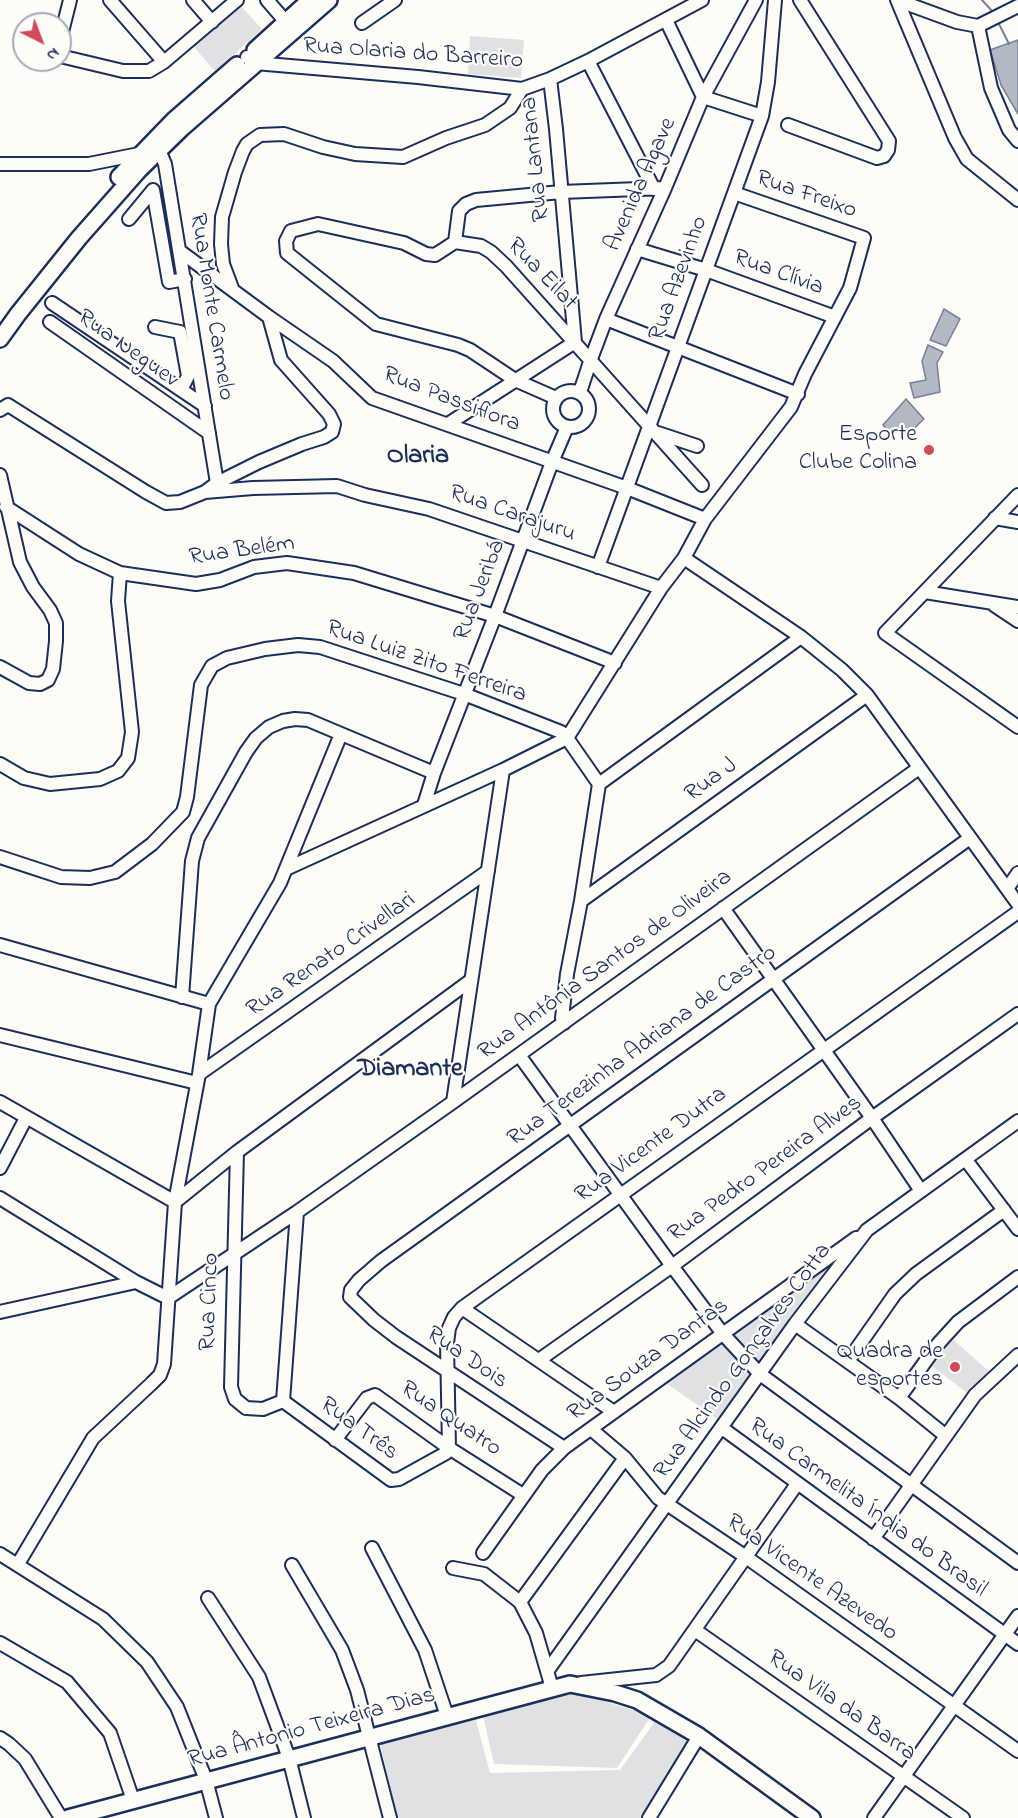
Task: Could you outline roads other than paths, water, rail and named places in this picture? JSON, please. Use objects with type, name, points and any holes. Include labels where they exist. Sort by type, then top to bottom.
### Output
[{"type":"main road","points":[[251,60],[310,0]]},
{"type":"main road","points":[[0,339],[79,238],[139,170],[155,147],[251,60],[329,0]]},
{"type":"main road","points":[[0,323],[68,235],[139,154],[155,147]]},
{"type":"main road","points":[[570,1684],[637,1700],[699,1736],[812,1818]]},
{"type":"main road","name":"Rua Ântonio Teixeira Dias","points":[[68,1818],[570,1684]]},
{"type":"street","points":[[110,0],[164,62]]},
{"type":"street","points":[[193,0],[212,22]]},
{"type":"street","points":[[72,59],[134,72],[149,71],[164,62],[237,0]]},
{"type":"street","points":[[267,0],[286,22]]},
{"type":"street","points":[[362,23],[395,0]]},
{"type":"street","name":"Avenida Agave","points":[[580,392],[606,320],[637,249],[659,189],[703,97],[756,0]]},
{"type":"street","name":"Rua Azevinho","points":[[598,567],[627,488],[654,429],[678,348],[762,116],[768,82],[775,0]]},
{"type":"street","points":[[788,125],[877,158],[884,156],[888,150],[889,141],[800,0]]},
{"type":"street","points":[[897,0],[957,22],[981,24],[1016,8]]},
{"type":"street","points":[[897,0],[955,138],[968,159],[1018,200]]},
{"type":"street","name":"Rua Olaria do Barreiro","points":[[251,60],[522,89],[588,61],[700,1]]},
{"type":"street","points":[[666,20],[703,97],[762,116]]},
{"type":"street","points":[[981,24],[991,88],[1009,130],[1018,141]]},
{"type":"street","points":[[556,398],[515,380],[470,350],[458,345],[376,324],[287,253],[286,241],[291,231],[318,224],[404,243],[426,254],[435,255],[455,242],[459,211],[466,204],[476,200],[561,192],[659,189],[588,61]]},
{"type":"street","name":"Rua Lantana","points":[[550,79],[575,342]]},
{"type":"street","points":[[232,289],[223,264],[222,217],[235,172],[247,144],[260,135],[284,134],[323,147],[355,154],[403,157],[446,138],[485,125],[510,108],[522,89]]},
{"type":"street","name":"Rua Monte Carmelo","points":[[155,147],[165,164],[217,483]]},
{"type":"street","points":[[0,164],[89,164],[139,154]]},
{"type":"street","points":[[129,219],[153,190],[169,282],[185,279]]},
{"type":"street","name":"Rua Freixo","points":[[734,193],[864,238],[850,288],[835,317]]},
{"type":"street","name":"Rua Eilat","points":[[455,242],[481,246],[491,252],[591,359],[702,485]]},
{"type":"street","name":"Rua Clívia","points":[[637,249],[706,270],[835,317]]},
{"type":"street","name":"Rua Passiflora","points":[[181,252],[333,361],[372,398],[627,488],[705,519]]},
{"type":"street","points":[[52,303],[205,406]]},
{"type":"street","points":[[4,407],[166,503],[180,502],[205,492],[217,483],[259,462],[332,432],[334,424],[329,414],[281,360],[269,317]]},
{"type":"street","points":[[288,868],[503,770],[567,738],[661,588],[684,558],[705,519],[781,422],[798,394],[812,359],[835,317]]},
{"type":"street","points":[[606,320],[798,394]]},
{"type":"street","name":"Rua Neguev","points":[[50,322],[209,433]]},
{"type":"street","points":[[155,327],[180,332],[188,376],[181,390]]},
{"type":"street","points":[[448,424],[575,342]]},
{"type":"street","points":[[564,392],[580,392],[590,406],[587,418],[579,426],[561,425],[552,410],[556,398],[564,392]]},
{"type":"street","name":"Rua Jeribá","points":[[424,805],[434,772],[567,427]]},
{"type":"street","points":[[654,429],[697,446]]},
{"type":"street","points":[[0,475],[20,562],[33,588],[50,610],[56,623],[53,669],[48,680],[40,684],[29,683],[0,667]]},
{"type":"street","name":"Rua Carajuru","points":[[205,492],[253,488],[337,486],[365,495],[429,509],[661,588]]},
{"type":"street","points":[[1018,495],[885,633],[1018,727]]},
{"type":"street","name":"Rua Belém","points":[[6,507],[79,554],[120,573],[196,584],[220,580],[254,567],[287,563],[312,565],[354,573],[495,616],[615,663]]},
{"type":"street","points":[[995,518],[1018,522]]},
{"type":"street","points":[[684,558],[801,636],[842,670],[867,695],[1015,900]]},
{"type":"street","points":[[0,765],[24,778],[50,784],[100,779],[118,771],[128,758],[132,732],[118,601],[120,573]]},
{"type":"street","points":[[924,592],[1018,607]]},
{"type":"street","points":[[992,603],[1018,621]]},
{"type":"street","points":[[598,784],[801,636]]},
{"type":"street","name":"Rua Luiz Zito Ferreira","points":[[0,856],[61,876],[90,878],[115,872],[152,844],[183,812],[187,797],[201,685],[207,672],[219,661],[265,649],[309,646],[464,694],[561,732],[567,738]]},
{"type":"street","name":"Rua J","points":[[581,901],[867,695]]},
{"type":"street","points":[[182,997],[192,861],[198,838],[256,738],[269,727],[289,720],[308,720],[434,772]]},
{"type":"street","points":[[18,1564],[55,1493],[93,1438],[160,1375],[164,1364],[175,1202],[209,1004],[288,868],[340,734]]},
{"type":"street","points":[[564,1023],[562,1018],[567,974],[581,901],[598,784],[567,738]]},
{"type":"street","name":"Rua Antônia Santos de Oliveira","points":[[168,1298],[297,1212],[453,1102],[919,768]]},
{"type":"street","points":[[453,1102],[503,770]]},
{"type":"street","name":"Rua Terezinha Adriana de Castro","points":[[350,1298],[351,1290],[355,1285],[381,1261],[970,838]]},
{"type":"street","name":"Rua Renato Crivellari","points":[[198,1078],[488,872]]},
{"type":"street","points":[[1015,900],[1018,873]]},
{"type":"street","name":"Rua Vicente Dutra","points":[[462,1308],[823,1049],[1015,900]]},
{"type":"street","points":[[723,908],[921,1191]]},
{"type":"street","points":[[0,945],[209,1004]]},
{"type":"street","points":[[175,1202],[237,1152],[470,981]]},
{"type":"street","name":"Rua Pedro Pereira Alves","points":[[539,1360],[1018,1014]]},
{"type":"street","points":[[0,1035],[198,1078]]},
{"type":"street","points":[[519,1055],[723,1334],[760,1374],[1018,1563]]},
{"type":"street","points":[[0,1102],[175,1202]]},
{"type":"street","points":[[0,1168],[26,1118]]},
{"type":"street","name":"Rua Alcindo Gonçalves Cotta","points":[[548,1670],[795,1324],[867,1230],[1017,1123]]},
{"type":"street","name":"Rua Cinco","points":[[237,1152],[231,1387],[235,1399],[246,1408],[263,1409],[283,1401]]},
{"type":"street","points":[[966,1160],[1018,1229]]},
{"type":"street","points":[[0,1198],[168,1298]]},
{"type":"street","points":[[848,1361],[895,1294],[916,1274],[1004,1210]]},
{"type":"street","name":"Rua Três","points":[[297,1212],[283,1401],[391,1480],[399,1479],[446,1453],[449,1448]]},
{"type":"street","name":"Rua Souza Dantas","points":[[483,1553],[542,1470],[564,1448],[867,1230]]},
{"type":"street","points":[[899,1398],[938,1344],[958,1322],[1018,1277]]},
{"type":"street","points":[[0,1312],[136,1281]]},
{"type":"street","name":"Rua Dois","points":[[350,1298],[374,1320],[447,1373],[564,1448]]},
{"type":"street","points":[[449,1448],[448,1328],[462,1308],[614,1412]]},
{"type":"street","points":[[795,1324],[899,1398],[946,1436]]},
{"type":"street","points":[[873,1539],[975,1395],[1018,1355]]},
{"type":"street","name":"Rua Quatro","points":[[335,1440],[367,1398],[375,1395],[449,1448],[523,1495]]},
{"type":"street","name":"Rua Carmelita Índia do Brasil","points":[[722,1428],[1018,1644]]},
{"type":"street","name":"Rua Vicente Azevedo","points":[[591,1429],[625,1458],[658,1498],[746,1557],[1018,1751]]},
{"type":"street","points":[[520,1602],[625,1458]]},
{"type":"street","points":[[570,1684],[657,1675],[669,1666],[797,1484]]},
{"type":"street","points":[[372,1548],[425,1650],[447,1716]]},
{"type":"street","points":[[0,1554],[103,1619],[138,1651],[177,1707],[206,1780],[216,1818]]},
{"type":"street","points":[[292,1565],[342,1650],[371,1737],[390,1818]]},
{"type":"street","points":[[453,1568],[484,1574],[520,1602],[536,1633],[552,1688]]},
{"type":"street","points":[[208,1598],[259,1677],[289,1758],[304,1818]]},
{"type":"street","points":[[874,1818],[1018,1616]]},
{"type":"street","name":"Rua Vila da Barra","points":[[695,1630],[963,1818]]},
{"type":"street","points":[[0,1643],[67,1683],[110,1733],[134,1800]]},
{"type":"street","points":[[649,1818],[699,1736]]},
{"type":"street","points":[[0,1738],[25,1760],[61,1818]]},
{"type":"waterway","points":[[982,0],[993,12]]},
{"type":"waterway","points":[[997,20],[1009,44]]},
{"type":"place","name":"Esporte Clube Colina","points":[[929,450]]},
{"type":"place","name":"Quadra de esportes","points":[[955,1367]]},
{"type":"district","name":"Olaria","points":[[418,458]]},
{"type":"district","name":"Diamante","points":[[410,1071]]}]
